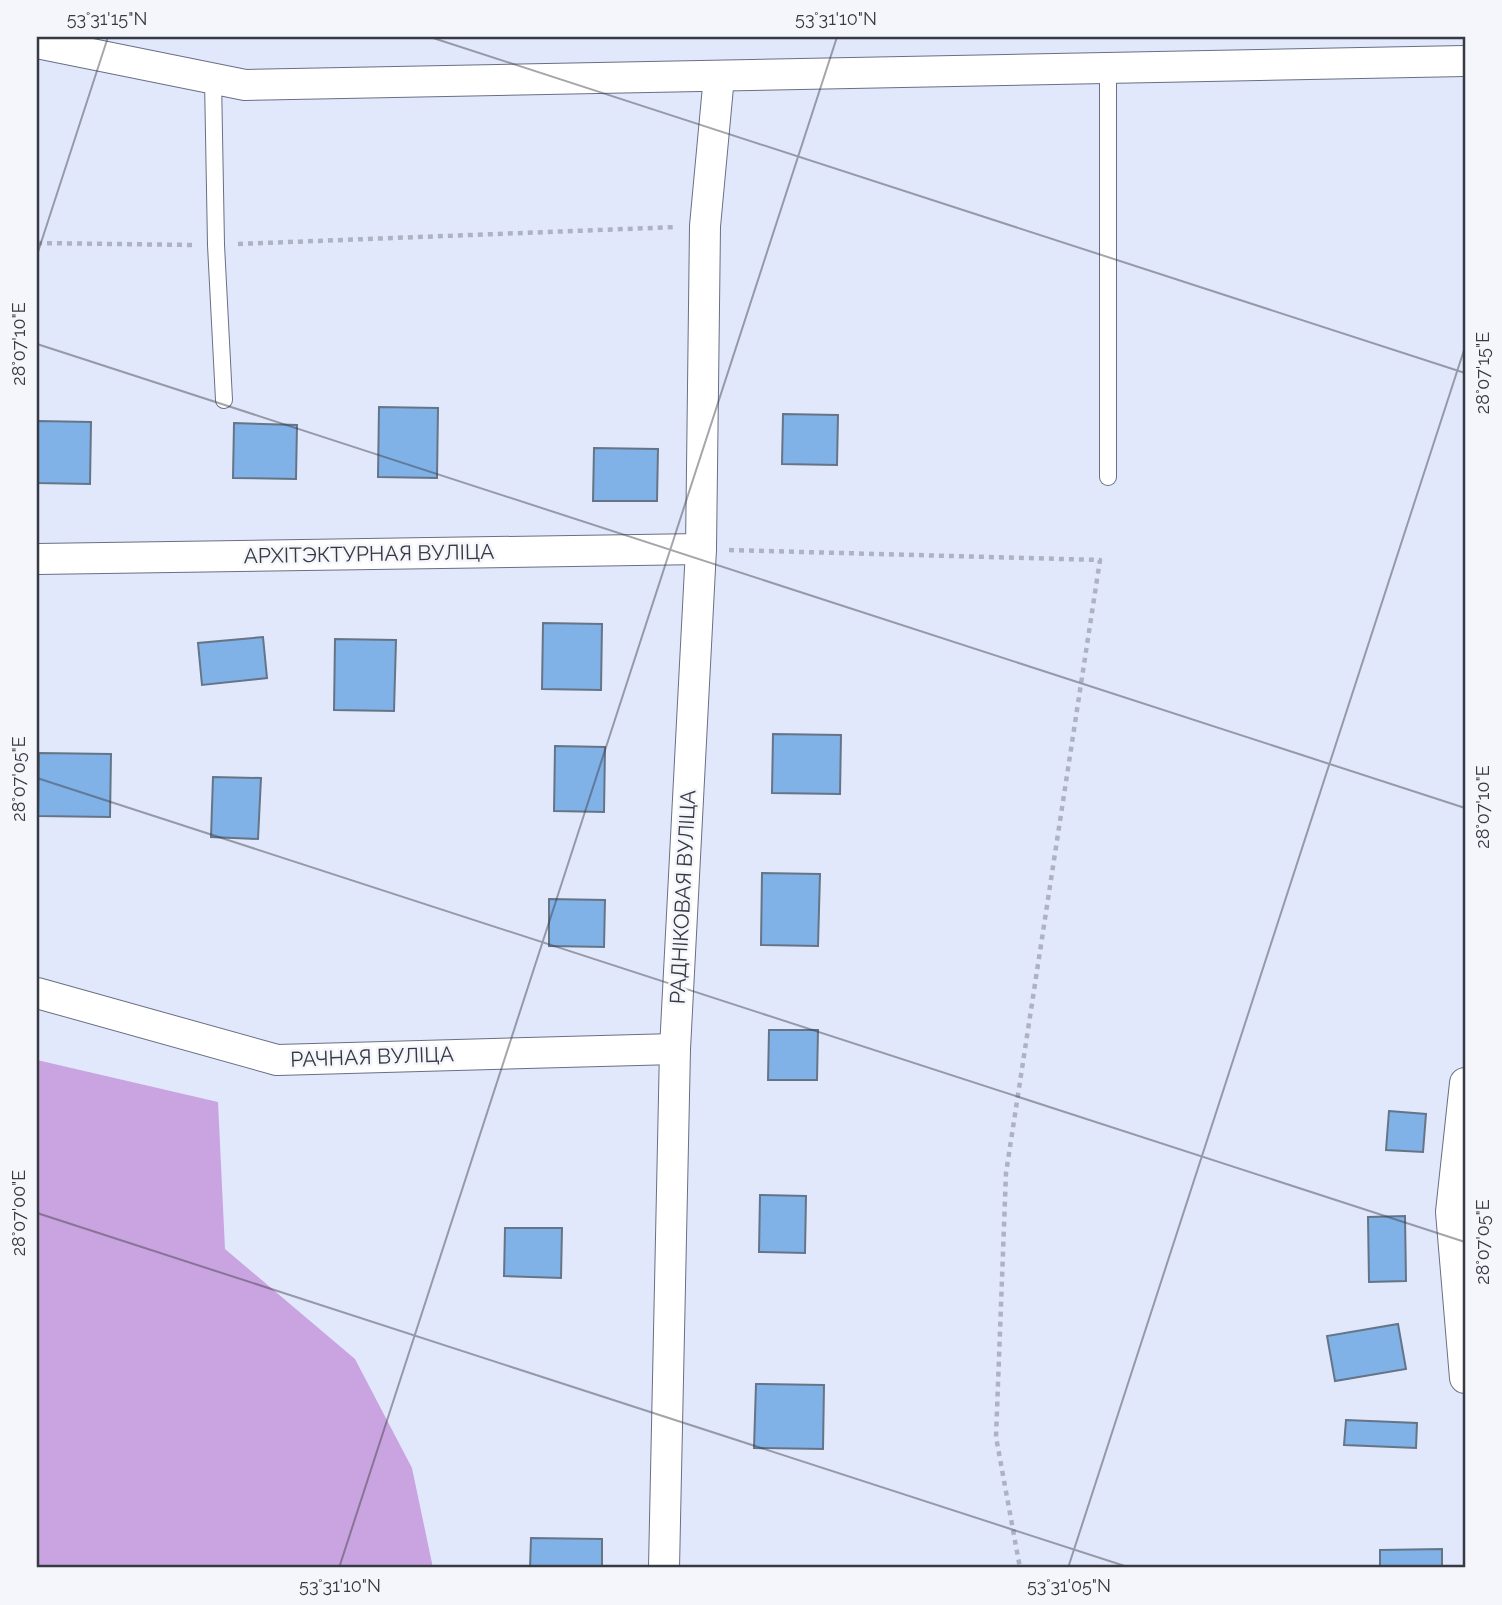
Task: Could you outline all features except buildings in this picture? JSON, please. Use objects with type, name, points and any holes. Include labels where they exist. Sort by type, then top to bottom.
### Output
[{"type":"street","points":[[37,43],[245,85],[1465,61]]},
{"type":"street","name":"РАДНІКОВАЯ ВУЛІЦА","points":[[663,1568],[675,1049],[701,549],[705,226],[719,76]]},
{"type":"street","name":"АРХІТЭКТУРНАЯ ВУЛІЦА","points":[[37,559],[701,549]]},
{"type":"street","name":"РАЧНАЯ ВУЛІЦА","points":[[37,993],[277,1060],[675,1049]]},
{"type":"street","points":[[1465,1083],[1451,1212],[1465,1378]]},
{"type":"lane","points":[[1108,68],[1108,477]]},
{"type":"lane","points":[[214,79],[216,245],[224,400]]},
{"type":"path","points":[[37,243],[216,245],[705,226]]},
{"type":"path","points":[[701,549],[1100,560],[1006,1173],[996,1437],[1020,1568]]},
{"type":"shaded area","points":[[37,1060],[218,1102],[225,1249],[355,1359],[412,1468],[433,1568],[37,1568]]}]
